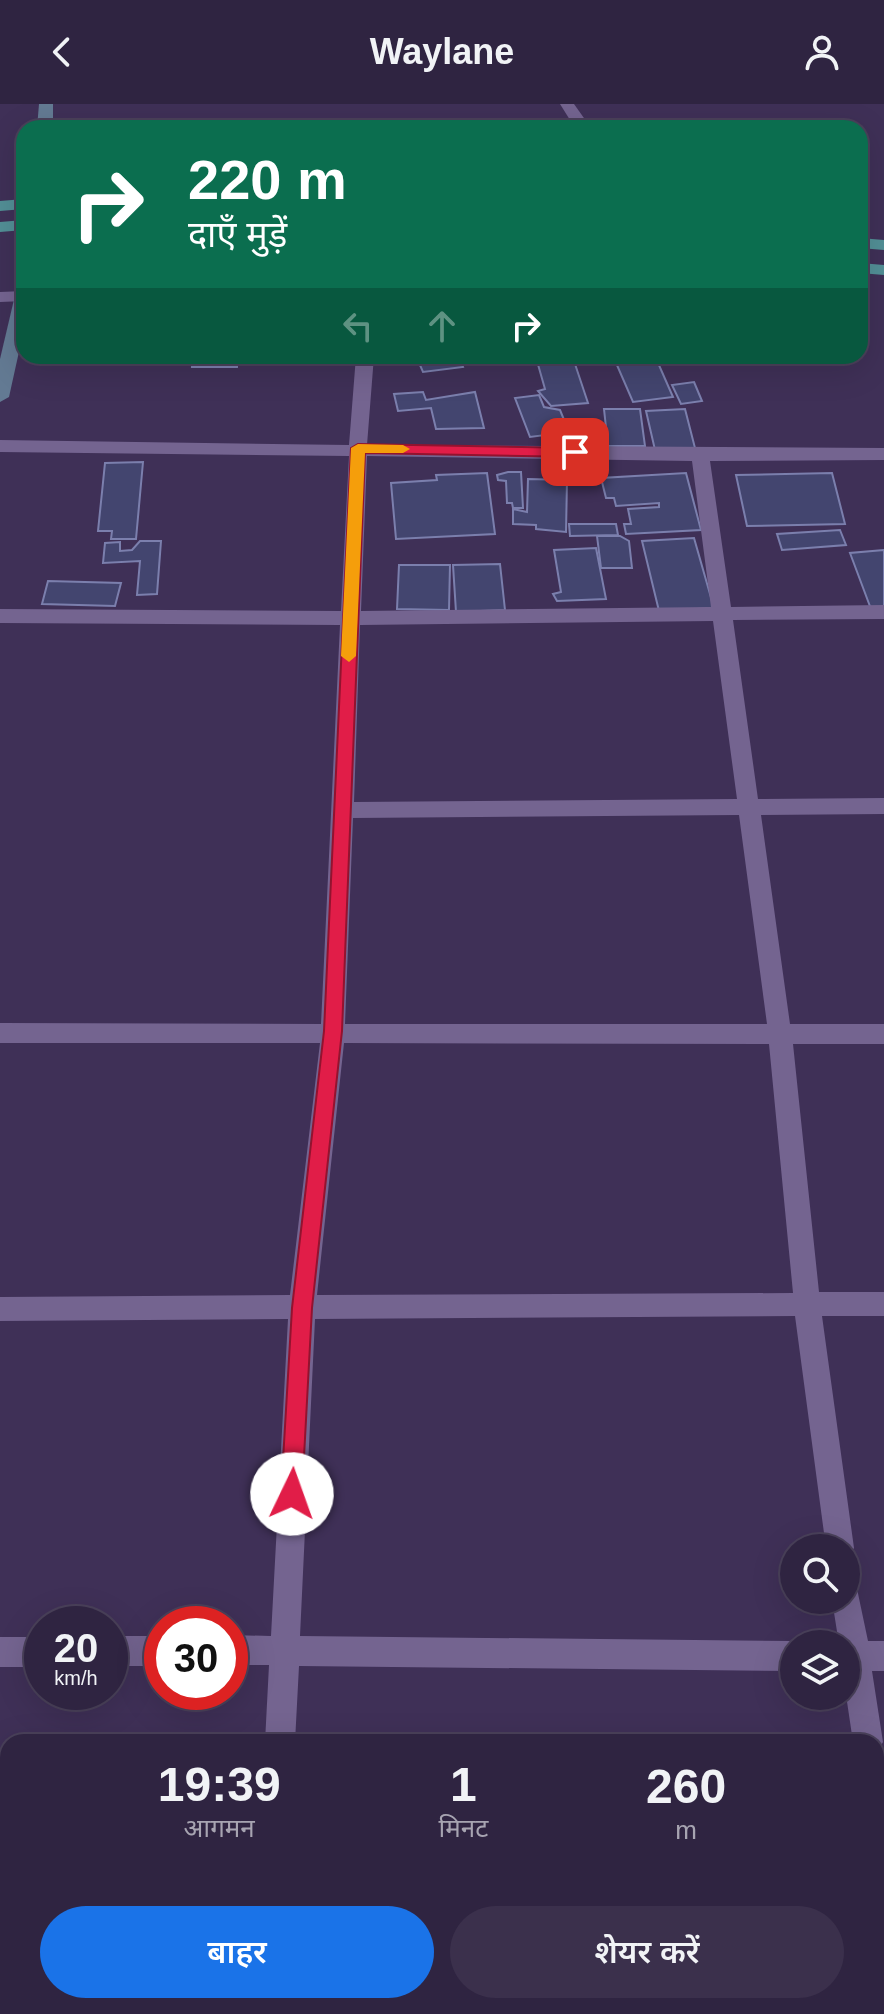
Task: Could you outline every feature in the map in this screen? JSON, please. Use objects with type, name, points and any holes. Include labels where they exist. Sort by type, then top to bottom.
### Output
[{"type":"street","points":[[0,397],[16,329]]},
{"type":"street","points":[[280,1734],[302,1308],[333,1031],[358,448],[364,364]]},
{"type":"street","points":[[0,446],[358,448],[700,455],[884,454]]},
{"type":"street","points":[[700,455],[780,1034],[807,1304],[838,1534]]},
{"type":"street","points":[[0,616],[350,618],[884,612]]},
{"type":"street","points":[[341,810],[884,806]]},
{"type":"street","points":[[0,1033],[884,1034]]},
{"type":"street","points":[[0,1309],[884,1304]]},
{"type":"street","points":[[851,1614],[861,1656],[867,1734]]},
{"type":"street","points":[[248,1650],[780,1656]]},
{"type":"street","points":[[0,1652],[24,1652]]},
{"type":"building","points":[[192,364],[237,364],[237,367],[192,367]]},
{"type":"building","points":[[420,364],[462,364],[463,367],[423,372]]},
{"type":"building","points":[[538,364],[575,364],[588,403],[551,406],[538,391],[545,389]]},
{"type":"building","points":[[616,364],[659,364],[673,397],[633,402]]},
{"type":"building","points":[[694,382],[702,401],[681,404],[672,385]]},
{"type":"building","points":[[423,392],[426,400],[475,392],[484,428],[436,429],[431,408],[398,411],[394,394]]},
{"type":"building","points":[[539,395],[544,407],[560,410],[569,432],[530,437],[515,398]]},
{"type":"building","points":[[604,409],[640,409],[645,446],[608,446]]},
{"type":"building","points":[[685,409],[695,448],[655,450],[646,411]]},
{"type":"building","points":[[143,462],[136,539],[111,539],[112,531],[98,531],[105,463]]},
{"type":"building","points":[[521,472],[523,508],[513,508],[512,503],[507,503],[506,481],[498,480],[497,475]]},
{"type":"building","points":[[487,473],[495,534],[396,539],[391,483],[437,480],[436,475]]},
{"type":"building","points":[[686,473],[701,530],[626,534],[624,524],[631,524],[628,509],[659,507],[659,503],[616,506],[614,498],[606,498],[601,478]]},
{"type":"building","points":[[832,473],[845,524],[747,526],[736,475]]},
{"type":"building","points":[[528,479],[567,480],[566,532],[536,529],[536,525],[513,524],[513,509],[527,512]]},
{"type":"building","points":[[569,524],[616,524],[618,535],[570,536]]},
{"type":"building","points":[[840,530],[846,545],[782,550],[777,534]]},
{"type":"building","points":[[597,536],[620,536],[629,541],[632,568],[601,568]]},
{"type":"building","points":[[694,538],[714,608],[659,611],[642,541]]},
{"type":"building","points":[[140,541],[161,541],[157,594],[137,595],[140,561],[103,563],[105,543],[120,542],[120,551],[132,550]]},
{"type":"building","points":[[596,548],[606,599],[557,601],[553,594],[561,592],[554,550]]},
{"type":"building","points":[[884,550],[884,608],[871,609],[850,553]]},
{"type":"building","points":[[500,564],[505,610],[456,612],[453,565]]},
{"type":"building","points":[[399,565],[450,565],[449,610],[397,609]]},
{"type":"building","points":[[48,581],[121,583],[115,606],[42,604]]},
{"type":"slow traffic","points":[[349,656],[358,448],[403,449]]},
{"type":"route","points":[[292,1494],[302,1308],[333,1031],[358,448],[575,452]]}]
